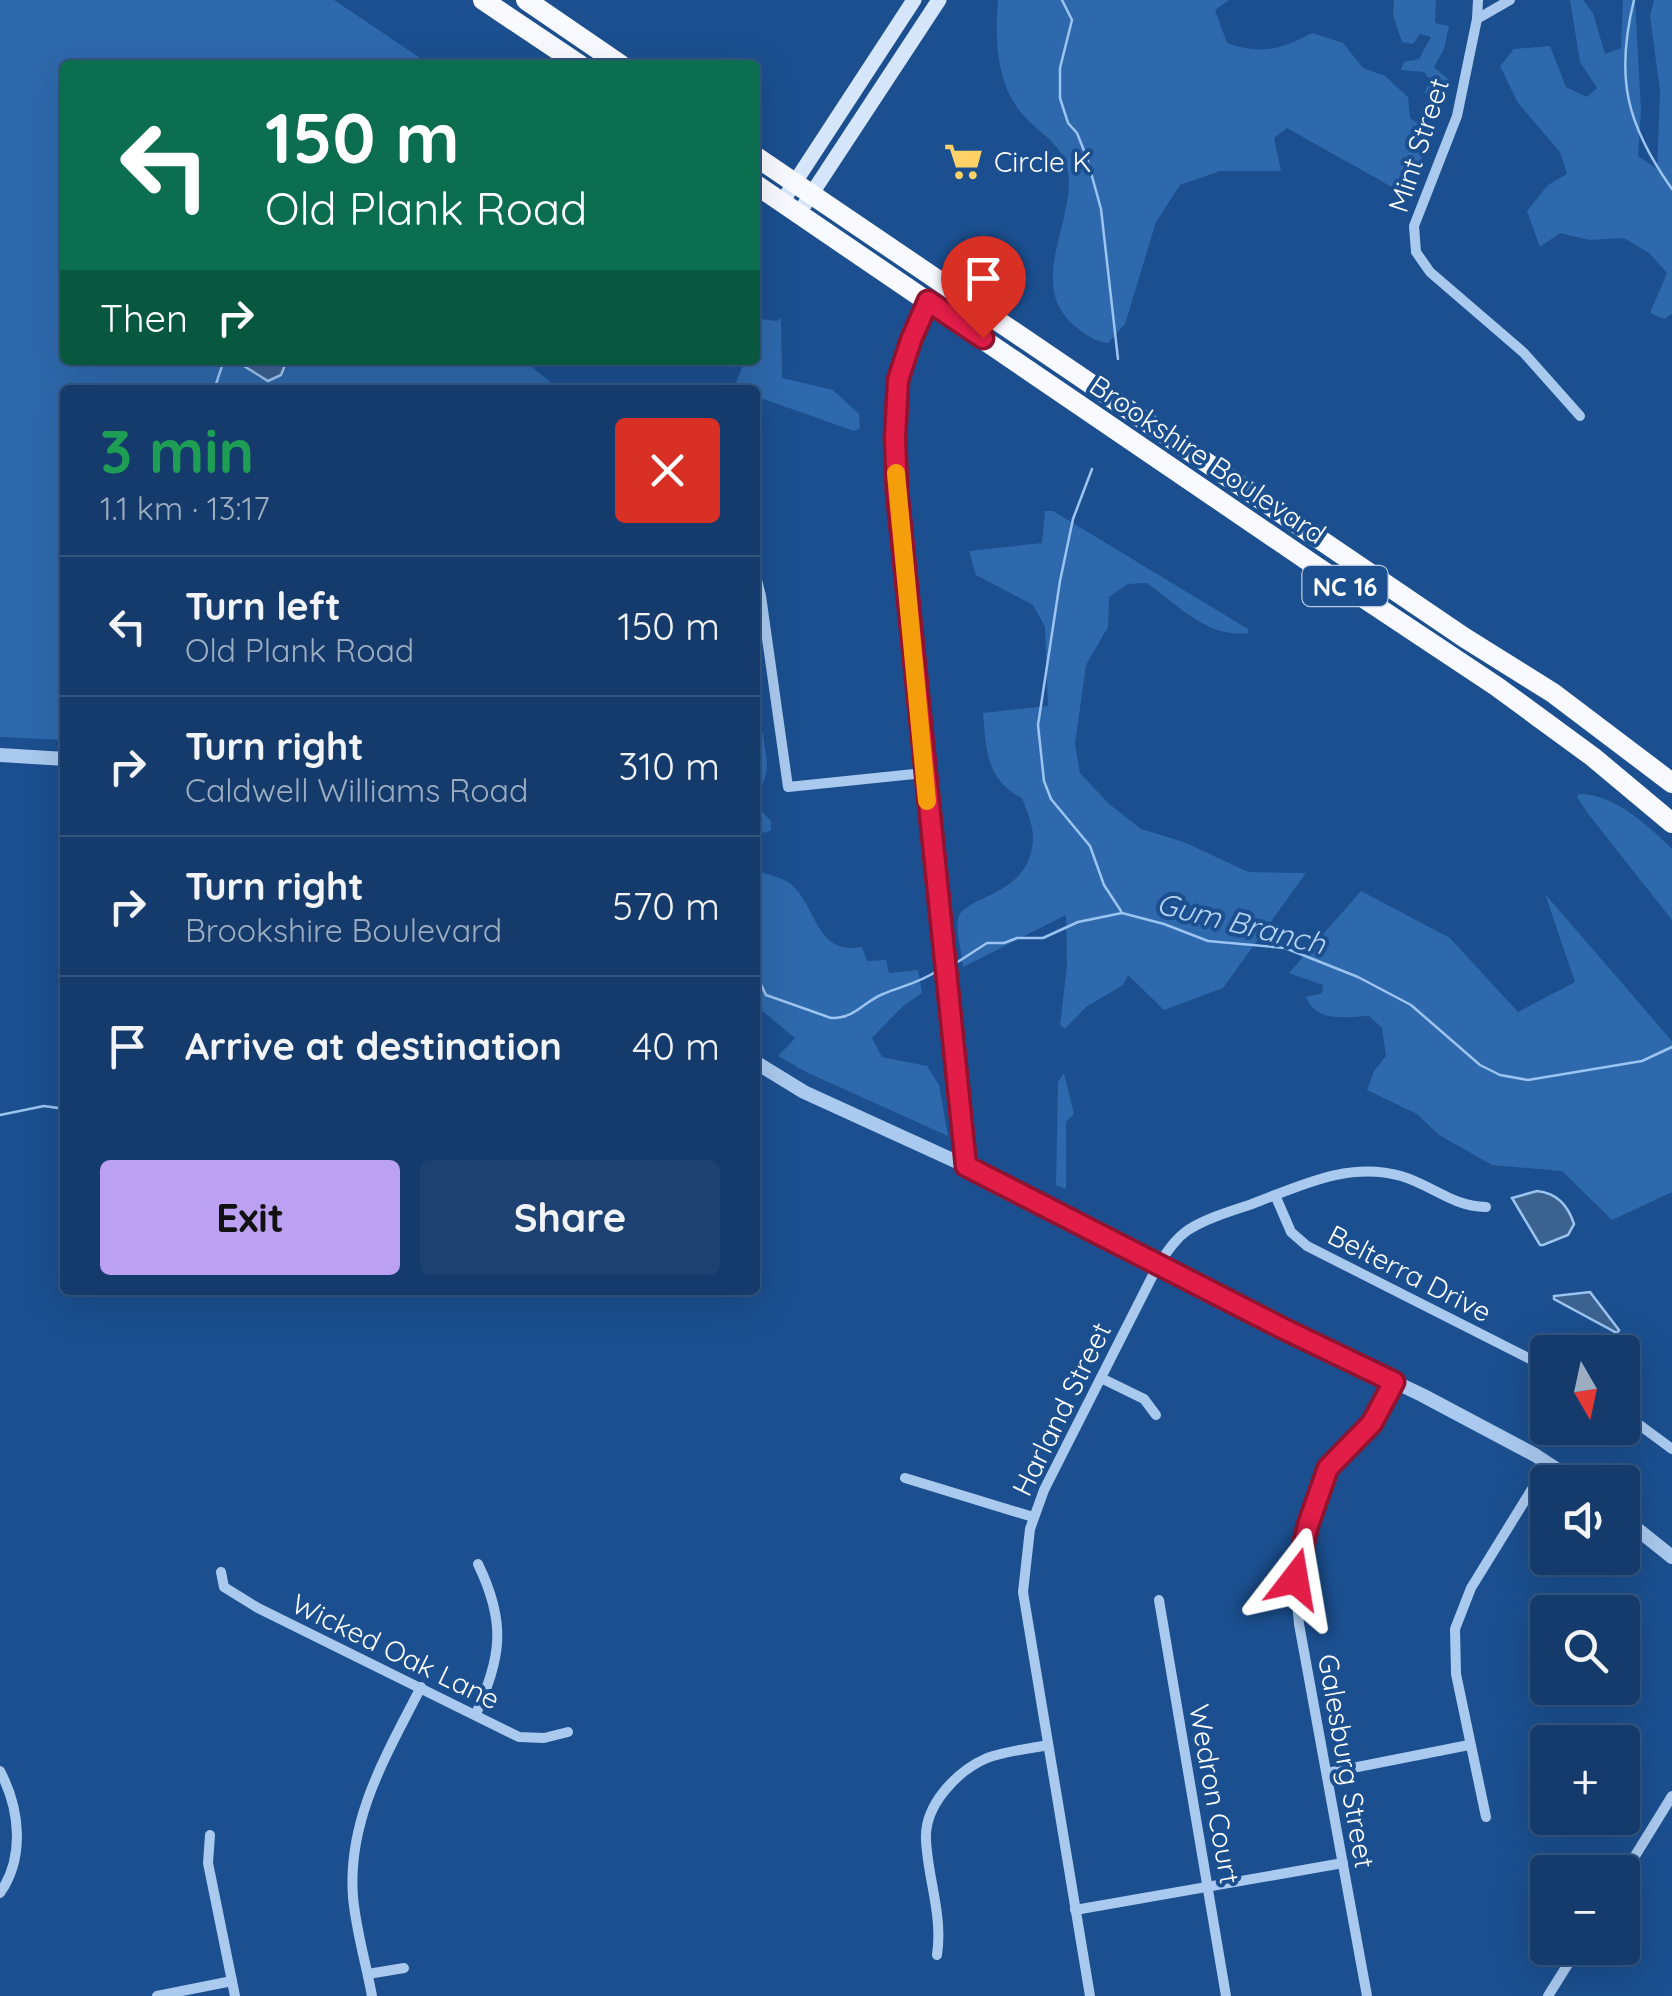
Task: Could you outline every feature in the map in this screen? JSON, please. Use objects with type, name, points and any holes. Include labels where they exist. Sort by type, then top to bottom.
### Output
[{"type":"highway","points":[[483,0],[573,60]]},
{"type":"highway","points":[[498,0],[555,33],[569,29]]},
{"type":"highway","points":[[526,0],[614,60]]},
{"type":"highway","points":[[556,48],[570,46],[595,60]]},
{"type":"highway","name":"Brookshire Boulevard","points":[[760,159],[1465,638],[1522,672],[1672,783]]},
{"type":"highway","name":"Brookshire Boulevard","points":[[760,187],[1496,686],[1593,757],[1672,822]]},
{"type":"highway","points":[[842,243],[870,250],[918,282],[932,275]]},
{"type":"highway","points":[[928,301],[942,301],[992,335],[1081,377]]},
{"type":"main road","points":[[790,208],[914,0]]},
{"type":"main road","points":[[803,188],[938,0]]},
{"type":"street","name":"Mint Street","points":[[1478,0],[1457,116],[1414,226],[1414,245],[1430,272],[1524,353],[1580,416]]},
{"type":"street","points":[[1477,18],[1510,0]]},
{"type":"street","points":[[928,301],[900,371],[895,438],[908,621],[966,1166]]},
{"type":"street","points":[[760,592],[788,787],[924,773]]},
{"type":"street","points":[[0,755],[60,759]]},
{"type":"street","points":[[760,1065],[804,1092],[966,1166],[1551,1465]]},
{"type":"street","name":"Harland Street","points":[[1090,1996],[1024,1592],[1024,1563],[1033,1517],[1052,1473],[1158,1265],[1188,1230],[1318,1178],[1372,1171],[1402,1176],[1464,1206],[1486,1207]]},
{"type":"street","name":"Belterra Drive","points":[[1276,1194],[1291,1232],[1306,1246],[1530,1359]]},
{"type":"street","points":[[1101,1378],[1144,1399],[1156,1415]]},
{"type":"street","name":"Galesburg Street","points":[[1367,1996],[1299,1624],[1295,1579],[1328,1468],[1372,1423],[1394,1382]]},
{"type":"street","points":[[1640,1425],[1672,1448]]},
{"type":"street","points":[[1486,1817],[1454,1663],[1458,1618],[1471,1588],[1548,1463]]},
{"type":"street","points":[[904,1478],[1033,1517]]},
{"type":"street","points":[[1640,1531],[1672,1556]]},
{"type":"street","points":[[476,1714],[495,1670],[498,1631],[488,1585],[478,1564]]},
{"type":"street","name":"Wicked Oak Lane","points":[[221,1572],[224,1588],[258,1608],[520,1736],[544,1738],[568,1732]]},
{"type":"street","name":"Wedron Court","points":[[1158,1600],[1226,1996]]},
{"type":"street","points":[[372,1996],[353,1900],[354,1848],[377,1772],[421,1687]]},
{"type":"street","points":[[1327,1773],[1469,1745]]},
{"type":"street","points":[[938,1955],[940,1922],[926,1841],[933,1807],[945,1790],[977,1763],[1048,1746]]},
{"type":"street","points":[[0,1771],[9,1790],[18,1835],[14,1863],[0,1894]]},
{"type":"street","points":[[1636,1855],[1672,1796]]},
{"type":"street","points":[[210,1835],[208,1863],[235,1996]]},
{"type":"street","points":[[1075,1910],[1343,1864]]},
{"type":"street","points":[[1548,1996],[1567,1965]]},
{"type":"street","points":[[368,1974],[404,1968]]},
{"type":"street","points":[[158,1996],[232,1981]]},
{"type":"shaded area","points":[[0,0],[334,0],[419,60],[60,60],[60,365],[241,365],[260,378],[281,375],[285,365],[529,365],[554,385],[60,385],[60,740],[0,737]]},
{"type":"shaded area","points":[[998,0],[1229,0],[1215,10],[1227,43],[1270,49],[1312,33],[1343,43],[1363,68],[1385,76],[1408,97],[1410,118],[1432,133],[1406,195],[1287,128],[1274,138],[1281,171],[1220,171],[1180,185],[1156,222],[1125,324],[1108,343],[1101,342],[1081,331],[1063,313],[1054,293],[1056,248],[1069,181],[1065,161],[1056,146],[1011,98],[1001,72],[997,43]]},
{"type":"shaded area","points":[[1394,0],[1436,0],[1435,23],[1449,26],[1444,49],[1434,67],[1450,81],[1442,105],[1429,100],[1425,92],[1430,80],[1424,72],[1401,70],[1404,62],[1419,59],[1431,37],[1420,34],[1413,44],[1402,42],[1393,15]]},
{"type":"shaded area","points":[[1570,0],[1583,0],[1593,13],[1605,54],[1621,48],[1623,0],[1635,0],[1641,110],[1638,156],[1657,169],[1660,91],[1650,16],[1654,0],[1672,0],[1672,314],[1664,319],[1650,313],[1667,273],[1649,253],[1624,238],[1590,240],[1560,233],[1540,247],[1527,211],[1548,185],[1567,174],[1560,152],[1518,103],[1500,66],[1514,49],[1550,46],[1566,87],[1587,97],[1597,88],[1580,62]]},
{"type":"shaded area","points":[[781,318],[782,378],[833,390],[859,414],[860,428],[854,431],[760,398],[760,385],[735,385],[743,365],[760,365],[761,319]]},
{"type":"shaded area","points":[[242,365],[285,365],[281,375],[268,381]]},
{"type":"shaded area","points":[[1045,511],[1053,511],[1248,629],[1248,633],[1220,631],[1181,610],[1147,583],[1128,584],[1109,597],[1108,627],[1086,665],[1075,744],[1080,773],[1108,803],[1141,829],[1184,842],[1248,872],[1306,873],[1223,988],[1164,1010],[1128,975],[1123,985],[1086,1007],[1065,1029],[1060,1025],[1067,966],[1066,915],[963,967],[958,930],[963,911],[1011,883],[1022,872],[1033,836],[1022,798],[1001,782],[990,762],[983,713],[1048,706],[1045,627],[1033,605],[976,575],[969,551],[1042,543]]},
{"type":"shaded area","points":[[760,733],[767,759],[760,791]]},
{"type":"shaded area","points":[[1579,794],[1617,805],[1672,849],[1672,920],[1589,815],[1577,797]]},
{"type":"shaded area","points":[[760,806],[771,821],[771,830],[760,831]]},
{"type":"shaded area","points":[[760,872],[792,885],[820,928],[836,944],[862,947],[867,961],[886,960],[889,973],[918,970],[922,993],[872,1038],[882,1057],[927,1066],[939,1085],[948,1136],[778,1056],[795,1038],[760,1009]]},
{"type":"shaded area","points":[[1361,891],[1450,938],[1518,1012],[1575,982],[1545,894],[1672,1041],[1672,1192],[1612,1220],[1562,1171],[1492,1165],[1439,1135],[1417,1114],[1367,1090],[1374,1071],[1386,1056],[1382,1028],[1369,1016],[1333,1017],[1317,1011],[1306,997],[1322,993],[1323,985],[1289,973]]},
{"type":"shaded area","points":[[1064,1073],[1074,1114],[1066,1122],[1066,1189],[1056,1185],[1058,1082]]},
{"type":"shaded area","points":[[1537,1191],[1561,1201],[1574,1224],[1568,1235],[1543,1245],[1512,1198]]},
{"type":"shaded area","points":[[1590,1292],[1619,1330],[1617,1333],[1554,1299]]},
{"type":"waterway","points":[[1062,0],[1072,20],[1060,68],[1060,98],[1087,158],[1101,209],[1118,359]]},
{"type":"waterway","points":[[1634,0],[1625,53],[1629,99],[1644,143],[1672,189]]},
{"type":"waterway","points":[[216,385],[222,365]]},
{"type":"waterway","points":[[1092,469],[1073,519],[1038,725],[1044,781],[1051,799],[1090,846],[1104,885],[1121,911]]},
{"type":"waterway","name":"Gum Branch","points":[[953,965],[987,943],[1043,938],[1078,922],[1122,913],[1208,941],[1285,948],[1358,977],[1411,1005],[1480,1065],[1500,1075],[1528,1080],[1642,1061],[1672,1047]]},
{"type":"waterway","name":"Gum Branch","points":[[760,982],[766,995],[839,1018],[937,971]]},
{"type":"waterway","points":[[0,1115],[44,1106],[60,1108]]},
{"type":"slow traffic","points":[[896,473],[927,801]]},
{"type":"place","name":"Circle K","points":[[964,161]]},
{"type":"route","points":[[983,338],[928,301],[900,371],[895,438],[908,621],[966,1166],[1394,1382],[1372,1423],[1328,1468],[1295,1579]]}]
